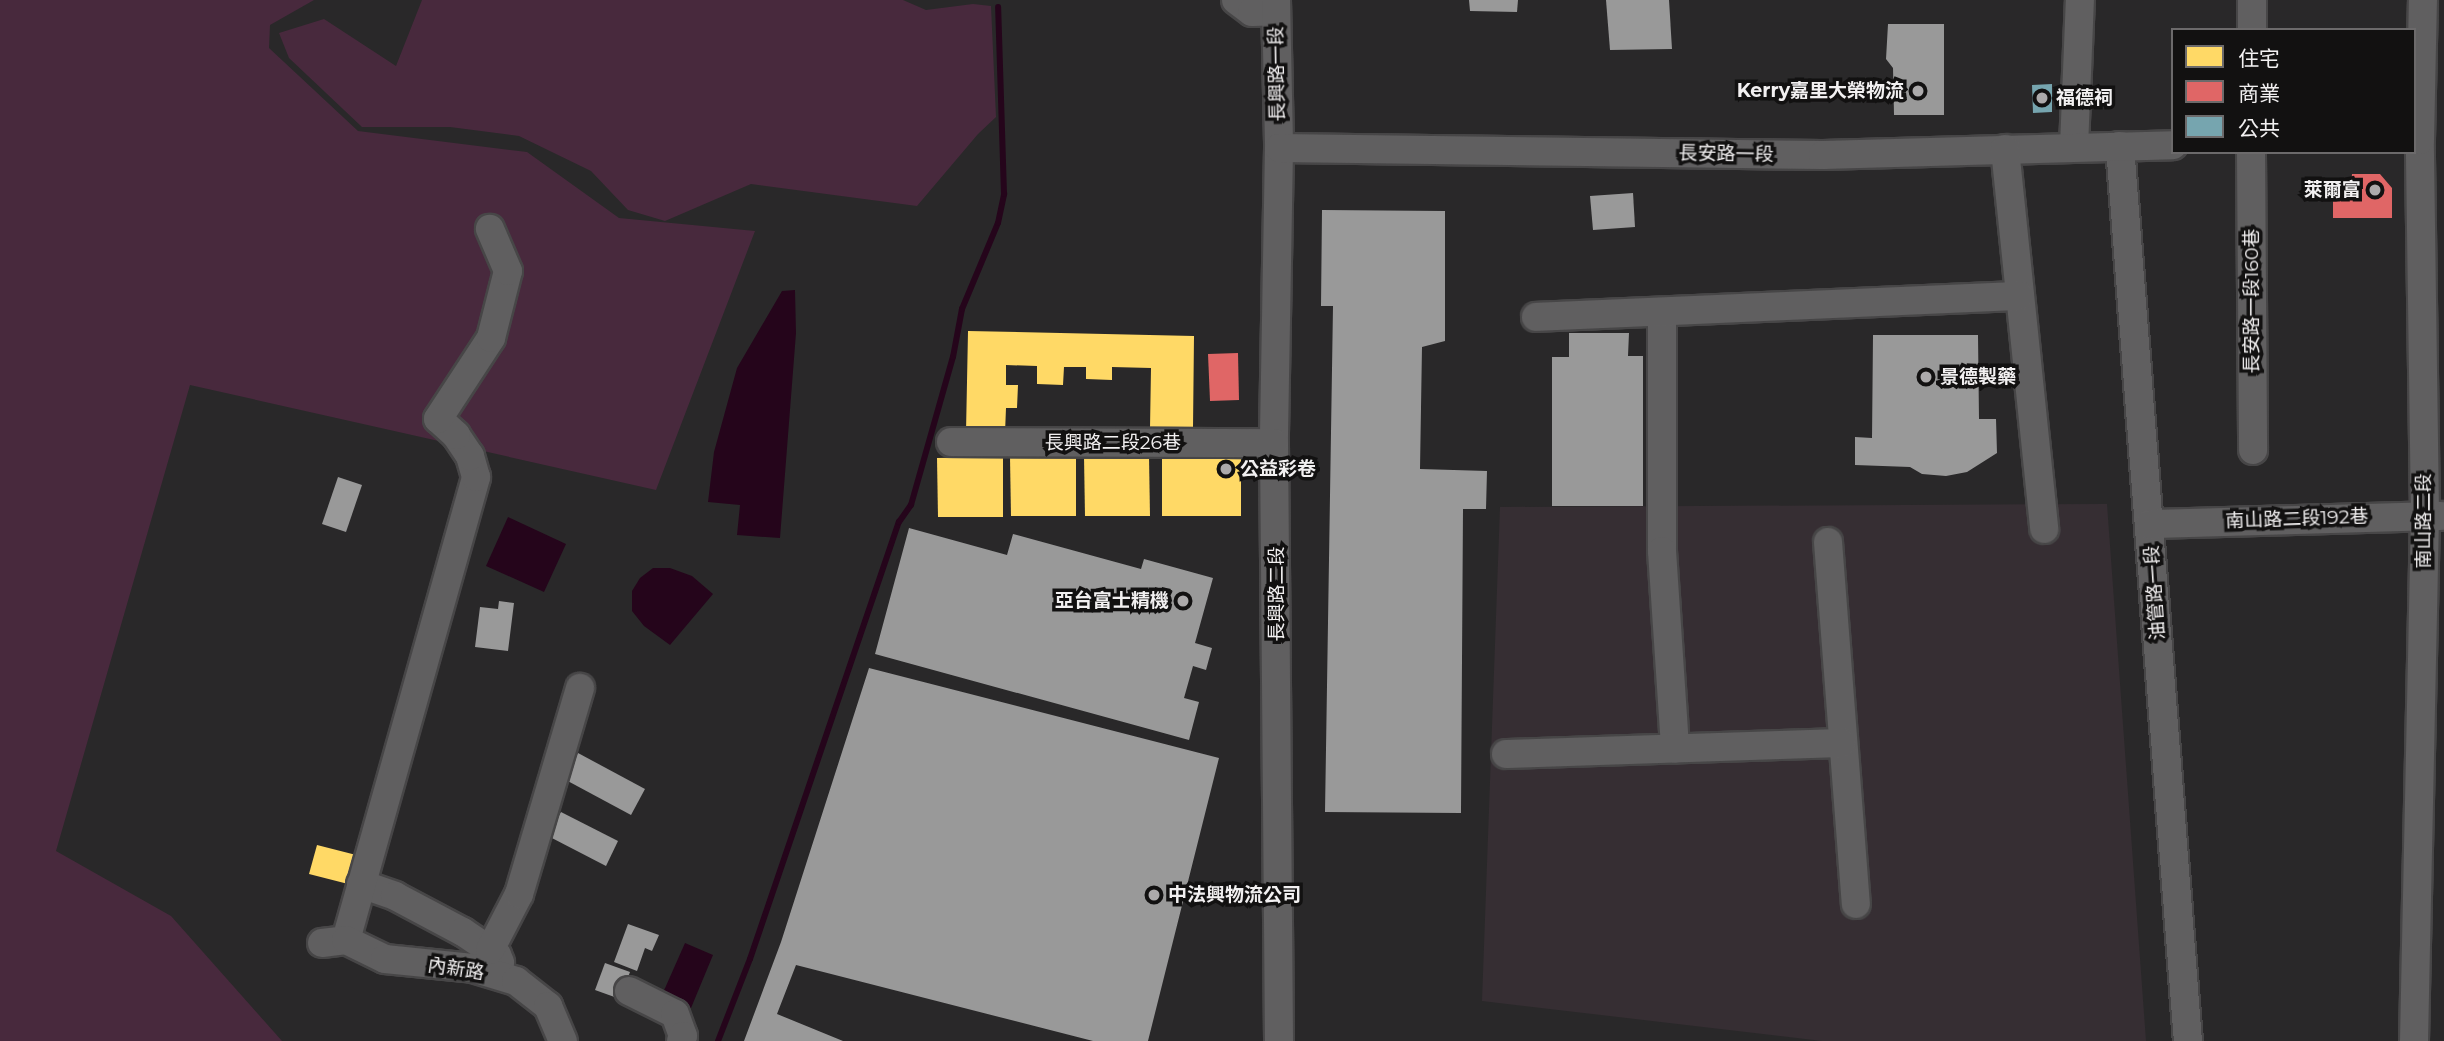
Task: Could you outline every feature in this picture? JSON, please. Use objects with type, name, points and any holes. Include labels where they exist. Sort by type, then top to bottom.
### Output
[{"type":"street","points":[[1236,0],[1252,12],[1276,6]]},
{"type":"street","points":[[2074,147],[2080,0]]},
{"type":"street","points":[[2252,0],[2252,28]]},
{"type":"street","name":"南山路二段","points":[[2414,1041],[2434,515],[2430,141],[2423,0]]},
{"type":"street","name":"長興路一段","points":[[1276,6],[1279,148]]},
{"type":"street","name":"長安路一段","points":[[1279,148],[1824,155],[2171,145]]},
{"type":"street","name":"油管路一段","points":[[2120,146],[2188,1041]]},
{"type":"street","name":"長興路二段","points":[[1279,148],[1274,443],[1279,1041]]},
{"type":"street","points":[[2005,149],[2044,530]]},
{"type":"street","name":"長安路一段160巷","points":[[2250,154],[2252,450]]},
{"type":"street","points":[[490,229],[508,271],[491,338],[438,419],[456,435],[470,456],[475,477],[361,884],[394,896],[463,932],[497,955],[505,978]]},
{"type":"street","points":[[1536,317],[2020,296]]},
{"type":"street","points":[[1662,312],[1662,551],[1675,749]]},
{"type":"street","name":"長興路二段26巷","points":[[951,442],[1274,443]]},
{"type":"street","name":"南山路二段192巷","points":[[2150,524],[2434,515]]},
{"type":"street","points":[[1828,542],[1856,904]]},
{"type":"street","points":[[490,950],[519,894],[580,688]]},
{"type":"street","points":[[1506,754],[1842,743]]},
{"type":"street","name":"內新路","points":[[361,884],[334,941],[385,958],[473,968],[516,981],[548,1006],[564,1041]]},
{"type":"street","points":[[629,991],[675,1014],[681,1041]]},
{"type":"shaded area","points":[[0,0],[314,0],[270,25],[269,48],[358,131],[527,152],[619,218],[755,231],[656,490],[190,385],[56,851],[171,916],[282,1041],[0,1041]]},
{"type":"shaded area","points":[[422,0],[903,0],[926,10],[973,4],[991,6],[996,117],[978,134],[917,206],[751,184],[665,221],[628,210],[591,171],[519,136],[450,127],[362,127],[289,58],[279,33],[324,19],[396,66]]},
{"type":"shaded area","points":[[795,290],[796,333],[780,538],[737,535],[740,505],[708,502],[714,452],[737,368],[782,291]]},
{"type":"shaded area","points":[[2107,504],[2146,1041],[1822,1041],[1482,1001],[1500,507]]},
{"type":"shaded area","points":[[508,517],[566,544],[544,592],[486,566]]},
{"type":"shaded area","points":[[653,568],[670,568],[692,576],[713,594],[670,645],[644,626],[632,611],[632,591],[640,578]]},
{"type":"shaded area","points":[[685,943],[713,955],[691,1008],[662,995]]},
{"type":"building: 住宅","points":[[968,331],[1194,336],[1193,428],[1150,428],[1151,368],[1112,367],[1112,380],[1086,379],[1086,367],[1064,367],[1063,385],[1037,384],[1037,366],[1006,365],[1006,385],[1018,385],[1017,408],[1006,408],[1005,433],[966,432]]},
{"type":"building: 住宅","points":[[1076,456],[1076,516],[1011,516],[1010,457]]},
{"type":"building: 住宅","points":[[1084,456],[1149,456],[1150,516],[1085,516]]},
{"type":"building: 住宅","points":[[1162,456],[1241,456],[1241,516],[1162,516]]},
{"type":"building: 住宅","points":[[1003,457],[1003,517],[938,517],[937,458]]},
{"type":"building: 住宅","points":[[317,845],[364,857],[356,886],[309,874]]},
{"type":"building: 商業","points":[[2352,174],[2380,174],[2392,188],[2392,218],[2333,218],[2333,185],[2351,185]]},
{"type":"building: 商業","points":[[1238,353],[1239,400],[1210,401],[1208,354]]},
{"type":"building: 公共","name":"福德祠","points":[[2052,84],[2052,112],[2033,113],[2032,85]]},
{"type":"building: 工業","points":[[1469,0],[1518,0],[1517,12],[1470,11]]},
{"type":"building: 工業","points":[[1606,0],[1669,0],[1672,49],[1610,50]]},
{"type":"building: 工業","name":"Kerry嘉里大榮物流","points":[[1888,24],[1944,24],[1944,115],[1894,115],[1893,68],[1886,59]]},
{"type":"building: 工業","points":[[1633,193],[1635,227],[1593,230],[1590,196]]},
{"type":"building: 工業","points":[[1322,210],[1445,211],[1445,341],[1422,347],[1420,469],[1487,471],[1486,509],[1463,509],[1461,813],[1325,812],[1333,306],[1321,306]]},
{"type":"building: 工業","points":[[1569,333],[1629,333],[1628,356],[1643,356],[1643,506],[1552,506],[1552,357],[1569,357]]},
{"type":"building: 工業","name":"景德製藥","points":[[1873,335],[1978,335],[1979,419],[1996,419],[1997,453],[1967,472],[1946,476],[1922,474],[1910,467],[1855,465],[1855,437],[1872,438]]},
{"type":"building: 工業","points":[[338,477],[362,485],[346,532],[322,524]]},
{"type":"building: 工業","points":[[909,528],[1007,555],[1013,534],[1141,569],[1144,559],[1213,578],[1195,643],[1212,648],[1206,670],[1193,666],[1184,698],[1199,702],[1189,740],[875,654]]},
{"type":"building: 工業","points":[[499,601],[514,603],[508,651],[475,647],[480,607],[498,609]]},
{"type":"building: 工業","points":[[869,668],[1219,758],[1148,1041],[1093,1041],[796,965],[777,1014],[843,1041],[744,1041],[781,942]]},
{"type":"building: 工業","points":[[578,753],[645,789],[631,815],[564,779]]},
{"type":"building: 工業","points":[[561,812],[618,841],[606,866],[548,836]]},
{"type":"building: 工業","points":[[628,924],[659,935],[652,951],[645,948],[637,971],[614,962]]},
{"type":"building: 工業","points":[[605,963],[630,972],[620,999],[595,990]]},
{"type":"waterway","points":[[718,1041],[750,959],[899,522],[911,505],[953,357],[962,309],[998,223],[1004,194],[998,7]]},
{"type":"place","name":"Kerry嘉里大榮物流","points":[[1918,91]]},
{"type":"place","name":"福德祠","points":[[2042,98]]},
{"type":"place","name":"萊爾富","points":[[2375,190]]},
{"type":"place","name":"景德製藥","points":[[1926,377]]},
{"type":"place","name":"公益彩卷","points":[[1226,469]]},
{"type":"place","name":"亞台富士精機","points":[[1183,601]]},
{"type":"place","name":"中法興物流公司","points":[[1154,895]]}]
